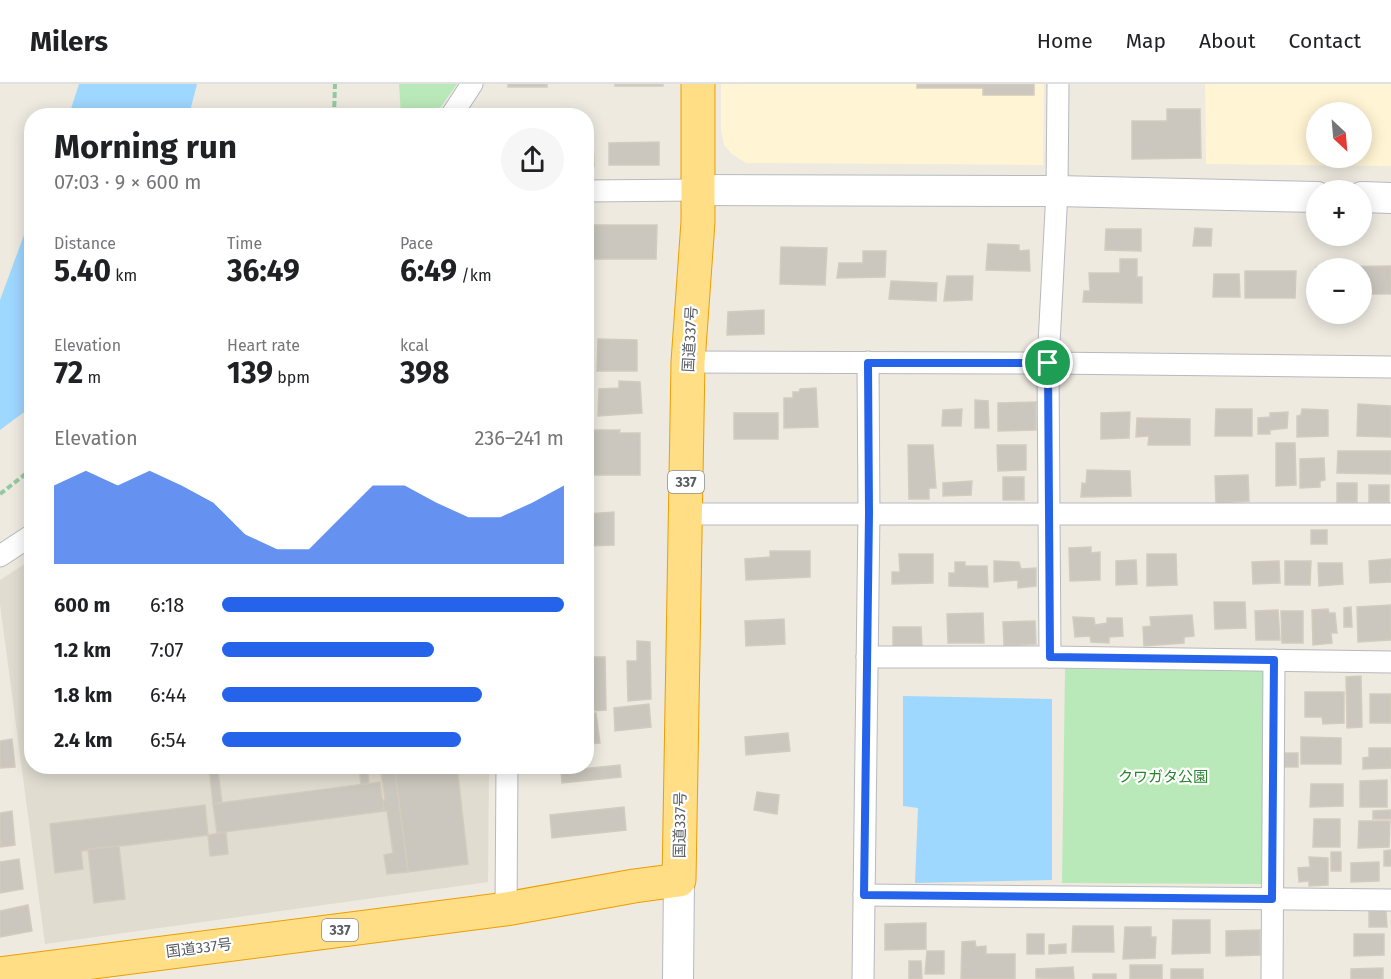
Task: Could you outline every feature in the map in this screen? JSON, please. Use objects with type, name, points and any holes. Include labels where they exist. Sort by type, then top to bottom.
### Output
[{"type":"highway","name":"国道337号","points":[[0,974],[506,909],[679,880],[688,362],[698,222],[698,84]]},
{"type":"street","points":[[456,108],[472,84]]},
{"type":"street","points":[[1050,657],[1048,363],[1058,191],[1058,84]]},
{"type":"street","points":[[594,191],[1058,191],[1306,197]]},
{"type":"street","points":[[1372,198],[1391,198]]},
{"type":"street","points":[[688,362],[1391,367]]},
{"type":"street","points":[[863,979],[869,513],[868,363]]},
{"type":"street","points":[[686,514],[1391,514]]},
{"type":"street","points":[[0,556],[24,540]]},
{"type":"street","points":[[867,657],[1391,662]]},
{"type":"street","points":[[1272,979],[1274,660]]},
{"type":"street","points":[[506,909],[507,774]]},
{"type":"street","points":[[678,979],[679,880]]},
{"type":"street","points":[[864,895],[1391,900]]},
{"type":"path","points":[[334,108],[335,84]]},
{"type":"path","points":[[0,494],[24,475]]},
{"type":"shaded area","points":[[721,84],[1044,84],[1043,165],[746,163],[732,154],[724,145],[721,129]]},
{"type":"shaded area","points":[[1205,84],[1391,84],[1391,166],[1372,166],[1372,102],[1306,102],[1306,165],[1206,164]]},
{"type":"shaded area","points":[[24,565],[24,774],[489,774],[488,882],[45,944],[0,604],[0,580]]},
{"type":"green space","points":[[399,84],[457,84],[440,108],[400,108]]},
{"type":"green space","name":"クワガタ公園","points":[[1065,669],[1264,671],[1261,884],[1062,883]]},
{"type":"water","points":[[79,84],[197,84],[191,108],[71,108]]},
{"type":"water","points":[[24,235],[24,412],[0,430],[0,300]]},
{"type":"water","points":[[903,696],[1052,699],[1052,880],[915,883],[918,808],[903,806]]},
{"type":"building","points":[[508,84],[547,84],[547,87],[508,87]]},
{"type":"building","points":[[615,84],[663,84],[663,86],[615,86]]},
{"type":"building","points":[[917,84],[1034,84],[1034,95],[983,95],[983,88],[917,88]]},
{"type":"building","points":[[1167,109],[1200,109],[1201,158],[1132,159],[1132,121],[1167,121]]},
{"type":"building","points":[[659,142],[659,165],[609,165],[609,143]]},
{"type":"building","points":[[594,225],[657,225],[656,259],[594,259]]},
{"type":"building","points":[[1195,228],[1212,229],[1211,246],[1193,246]]},
{"type":"building","points":[[1106,229],[1141,229],[1141,251],[1105,250]]},
{"type":"building","points":[[988,244],[1019,245],[1019,251],[1029,250],[1030,271],[986,270]]},
{"type":"building","points":[[781,247],[827,248],[825,285],[780,284]]},
{"type":"building","points":[[863,251],[886,251],[885,277],[837,278],[839,263],[863,263]]},
{"type":"building","points":[[1120,259],[1137,259],[1137,277],[1142,277],[1142,303],[1083,302],[1084,291],[1090,291],[1089,273],[1120,273]]},
{"type":"building","points":[[1372,266],[1391,266],[1391,294],[1372,294]]},
{"type":"building","points":[[1245,271],[1296,271],[1295,298],[1245,298]]},
{"type":"building","points":[[1214,274],[1239,274],[1240,297],[1213,297]]},
{"type":"building","points":[[947,276],[973,276],[972,300],[944,301]]},
{"type":"building","points":[[891,281],[937,283],[936,301],[889,299]]},
{"type":"building","points":[[764,310],[764,334],[727,335],[728,312]]},
{"type":"building","points":[[598,339],[637,340],[637,371],[597,371]]},
{"type":"building","points":[[619,381],[640,382],[642,413],[598,416],[599,389],[619,388]]},
{"type":"building","points":[[816,388],[818,427],[784,428],[784,398],[793,398],[793,392],[799,392],[800,389]]},
{"type":"building","points":[[975,400],[988,401],[989,428],[975,428]]},
{"type":"building","points":[[1036,402],[1036,430],[998,431],[998,403]]},
{"type":"building","points":[[1358,404],[1391,406],[1391,437],[1357,436]]},
{"type":"building","points":[[962,409],[961,426],[942,426],[943,410]]},
{"type":"building","points":[[1216,409],[1252,409],[1252,436],[1215,436]]},
{"type":"building","points":[[1302,409],[1328,410],[1328,436],[1297,437],[1297,416],[1301,415]]},
{"type":"building","points":[[1130,412],[1129,438],[1101,439],[1101,413]]},
{"type":"building","points":[[1288,412],[1287,428],[1270,430],[1270,434],[1258,434],[1258,418],[1270,417],[1270,413]]},
{"type":"building","points":[[734,413],[778,413],[778,439],[734,439]]},
{"type":"building","points":[[1137,418],[1190,419],[1190,445],[1148,445],[1149,436],[1136,437]]},
{"type":"building","points":[[594,430],[640,433],[640,475],[594,475]]},
{"type":"building","points":[[1276,443],[1295,443],[1296,485],[1276,486]]},
{"type":"building","points":[[908,445],[933,445],[936,488],[929,488],[929,499],[909,499]]},
{"type":"building","points":[[997,445],[1026,445],[1026,470],[998,471]]},
{"type":"building","points":[[1338,451],[1391,451],[1391,474],[1337,473]]},
{"type":"building","points":[[1324,458],[1325,480],[1320,481],[1320,487],[1300,488],[1300,459]]},
{"type":"building","points":[[1087,470],[1130,471],[1131,496],[1081,497],[1082,483],[1086,484]]},
{"type":"building","points":[[1248,475],[1249,501],[1216,503],[1215,476]]},
{"type":"building","points":[[1003,477],[1024,477],[1024,500],[1003,500]]},
{"type":"building","points":[[972,481],[971,495],[943,496],[943,483]]},
{"type":"building","points":[[1337,483],[1357,483],[1357,502],[1337,502]]},
{"type":"building","points":[[1369,485],[1389,485],[1389,502],[1369,502]]},
{"type":"building","points":[[614,512],[614,545],[594,546],[594,513]]},
{"type":"building","points":[[1311,530],[1327,530],[1327,544],[1311,544]]},
{"type":"building","points":[[1091,547],[1091,553],[1100,552],[1100,580],[1070,581],[1069,548]]},
{"type":"building","points":[[770,551],[810,551],[810,577],[746,580],[745,559],[770,557]]},
{"type":"building","points":[[899,554],[933,554],[933,583],[892,584],[892,572],[900,572]]},
{"type":"building","points":[[1147,554],[1176,554],[1177,585],[1147,586]]},
{"type":"building","points":[[1391,559],[1391,582],[1370,583],[1369,561]]},
{"type":"building","points":[[1136,560],[1137,584],[1116,585],[1116,561]]},
{"type":"building","points":[[994,561],[1019,562],[1021,569],[1036,568],[1036,586],[1018,588],[1018,580],[994,582]]},
{"type":"building","points":[[1279,561],[1280,583],[1253,584],[1252,562]]},
{"type":"building","points":[[1285,561],[1311,561],[1310,585],[1285,585]]},
{"type":"building","points":[[955,562],[965,562],[965,566],[987,566],[988,587],[949,586],[949,573],[955,573]]},
{"type":"building","points":[[1318,563],[1342,563],[1343,584],[1319,586]]},
{"type":"building","points":[[1214,602],[1245,602],[1246,628],[1215,629]]},
{"type":"building","points":[[1391,605],[1391,640],[1358,642],[1357,607]]},
{"type":"building","points":[[1351,607],[1352,627],[1344,627],[1344,608]]},
{"type":"building","points":[[1328,609],[1329,613],[1335,613],[1337,633],[1331,633],[1332,643],[1313,645],[1312,610]]},
{"type":"building","points":[[1278,610],[1280,640],[1256,640],[1255,611]]},
{"type":"building","points":[[1281,611],[1303,611],[1303,643],[1282,643]]},
{"type":"building","points":[[983,613],[984,643],[948,643],[947,614]]},
{"type":"building","points":[[1192,615],[1194,636],[1184,637],[1184,643],[1144,646],[1143,627],[1151,626],[1150,617]]},
{"type":"building","points":[[1073,617],[1094,618],[1095,625],[1107,623],[1107,618],[1122,618],[1123,636],[1109,637],[1109,643],[1091,642],[1090,636],[1075,637]]},
{"type":"building","points":[[784,619],[785,644],[746,646],[745,621]]},
{"type":"building","points":[[1035,621],[1036,644],[1004,646],[1003,622]]},
{"type":"building","points":[[893,627],[921,627],[922,646],[893,647]]},
{"type":"building","points":[[637,641],[650,642],[651,699],[628,701],[627,661],[637,661]]},
{"type":"building","points":[[594,657],[605,657],[606,710],[594,711]]},
{"type":"building","points":[[1361,676],[1362,727],[1347,728],[1346,677]]},
{"type":"building","points":[[1305,692],[1344,692],[1344,723],[1323,724],[1322,717],[1305,717]]},
{"type":"building","points":[[1370,694],[1391,694],[1391,723],[1370,723]]},
{"type":"building","points":[[649,704],[651,727],[615,731],[614,708]]},
{"type":"building","points":[[594,713],[596,713],[600,743],[594,743]]},
{"type":"building","points":[[788,733],[790,751],[746,755],[745,737]]},
{"type":"building","points":[[1301,737],[1341,738],[1341,764],[1301,764]]},
{"type":"building","points":[[12,739],[15,767],[0,768],[0,741]]},
{"type":"building","points":[[1369,748],[1391,748],[1391,768],[1363,769],[1363,758],[1369,757]]},
{"type":"building","points":[[1283,753],[1298,753],[1298,767],[1283,767]]},
{"type":"building","points":[[620,765],[621,777],[562,783],[561,774],[594,774],[594,768]]},
{"type":"building","points":[[210,774],[218,774],[222,803],[213,804]]},
{"type":"building","points":[[360,774],[368,774],[369,783],[361,785]]},
{"type":"building","points":[[381,774],[395,774],[408,872],[387,874],[384,855],[393,853],[387,811],[384,811],[382,800],[385,800]]},
{"type":"building","points":[[395,774],[458,774],[468,864],[408,872]]},
{"type":"building","points":[[1387,780],[1387,807],[1360,807],[1360,781]]},
{"type":"building","points":[[380,782],[384,811],[217,833],[213,804]]},
{"type":"building","points":[[1311,784],[1343,784],[1343,806],[1310,807]]},
{"type":"building","points":[[757,792],[779,795],[777,814],[754,810]]},
{"type":"building","points":[[205,805],[208,835],[81,851],[83,869],[55,873],[50,824]]},
{"type":"building","points":[[624,807],[626,830],[552,838],[550,815]]},
{"type":"building","points":[[1391,810],[1391,819],[1373,819],[1373,811]]},
{"type":"building","points":[[12,811],[15,845],[0,847],[0,813]]},
{"type":"building","points":[[1314,819],[1340,819],[1340,847],[1313,847]]},
{"type":"building","points":[[1359,821],[1390,821],[1389,847],[1358,848]]},
{"type":"building","points":[[226,832],[228,854],[210,856],[208,835]]},
{"type":"building","points":[[119,846],[125,899],[94,903],[88,849]]},
{"type":"building","points":[[1391,850],[1391,866],[1384,866],[1384,851]]},
{"type":"building","points":[[1331,852],[1341,852],[1341,871],[1331,871]]},
{"type":"building","points":[[1309,857],[1328,858],[1328,885],[1309,886],[1309,881],[1299,882],[1298,868],[1310,867]]},
{"type":"building","points":[[19,859],[23,889],[0,893],[0,862]]},
{"type":"building","points":[[1379,862],[1379,881],[1351,882],[1351,863]]},
{"type":"building","points":[[28,905],[32,931],[0,937],[0,911]]},
{"type":"building","points":[[1369,911],[1386,911],[1387,927],[1369,927]]},
{"type":"building","points":[[1173,920],[1210,920],[1210,953],[1172,954]]},
{"type":"building","points":[[926,923],[926,949],[885,950],[885,924]]},
{"type":"building","points":[[1073,926],[1113,926],[1114,952],[1072,952]]},
{"type":"building","points":[[1125,927],[1151,927],[1151,937],[1156,937],[1155,958],[1123,959]]},
{"type":"building","points":[[1260,930],[1260,955],[1226,956],[1226,931]]},
{"type":"building","points":[[1027,934],[1044,934],[1044,954],[1027,954]]},
{"type":"building","points":[[1354,934],[1384,934],[1384,955],[1354,956]]},
{"type":"building","points":[[975,941],[976,947],[986,946],[986,954],[1015,954],[1015,979],[961,979],[962,942]]},
{"type":"building","points":[[1066,944],[1066,953],[1049,954],[1049,945]]},
{"type":"building","points":[[927,951],[944,951],[944,974],[925,974]]},
{"type":"building","points":[[909,961],[921,961],[922,979],[909,979]]},
{"type":"building","points":[[1130,965],[1162,965],[1162,979],[1130,979]]},
{"type":"building","points":[[1073,967],[1074,979],[1036,978],[1036,969]]},
{"type":"building","points":[[1383,968],[1383,979],[1351,979],[1351,969]]},
{"type":"building","points":[[1171,969],[1203,969],[1203,979],[1171,979]]},
{"type":"building","points":[[1093,974],[1116,974],[1116,979],[1093,979]]},
{"type":"route","points":[[868,363],[1048,363],[1050,657],[1274,660],[1272,899],[864,895],[869,513],[868,363]]}]
